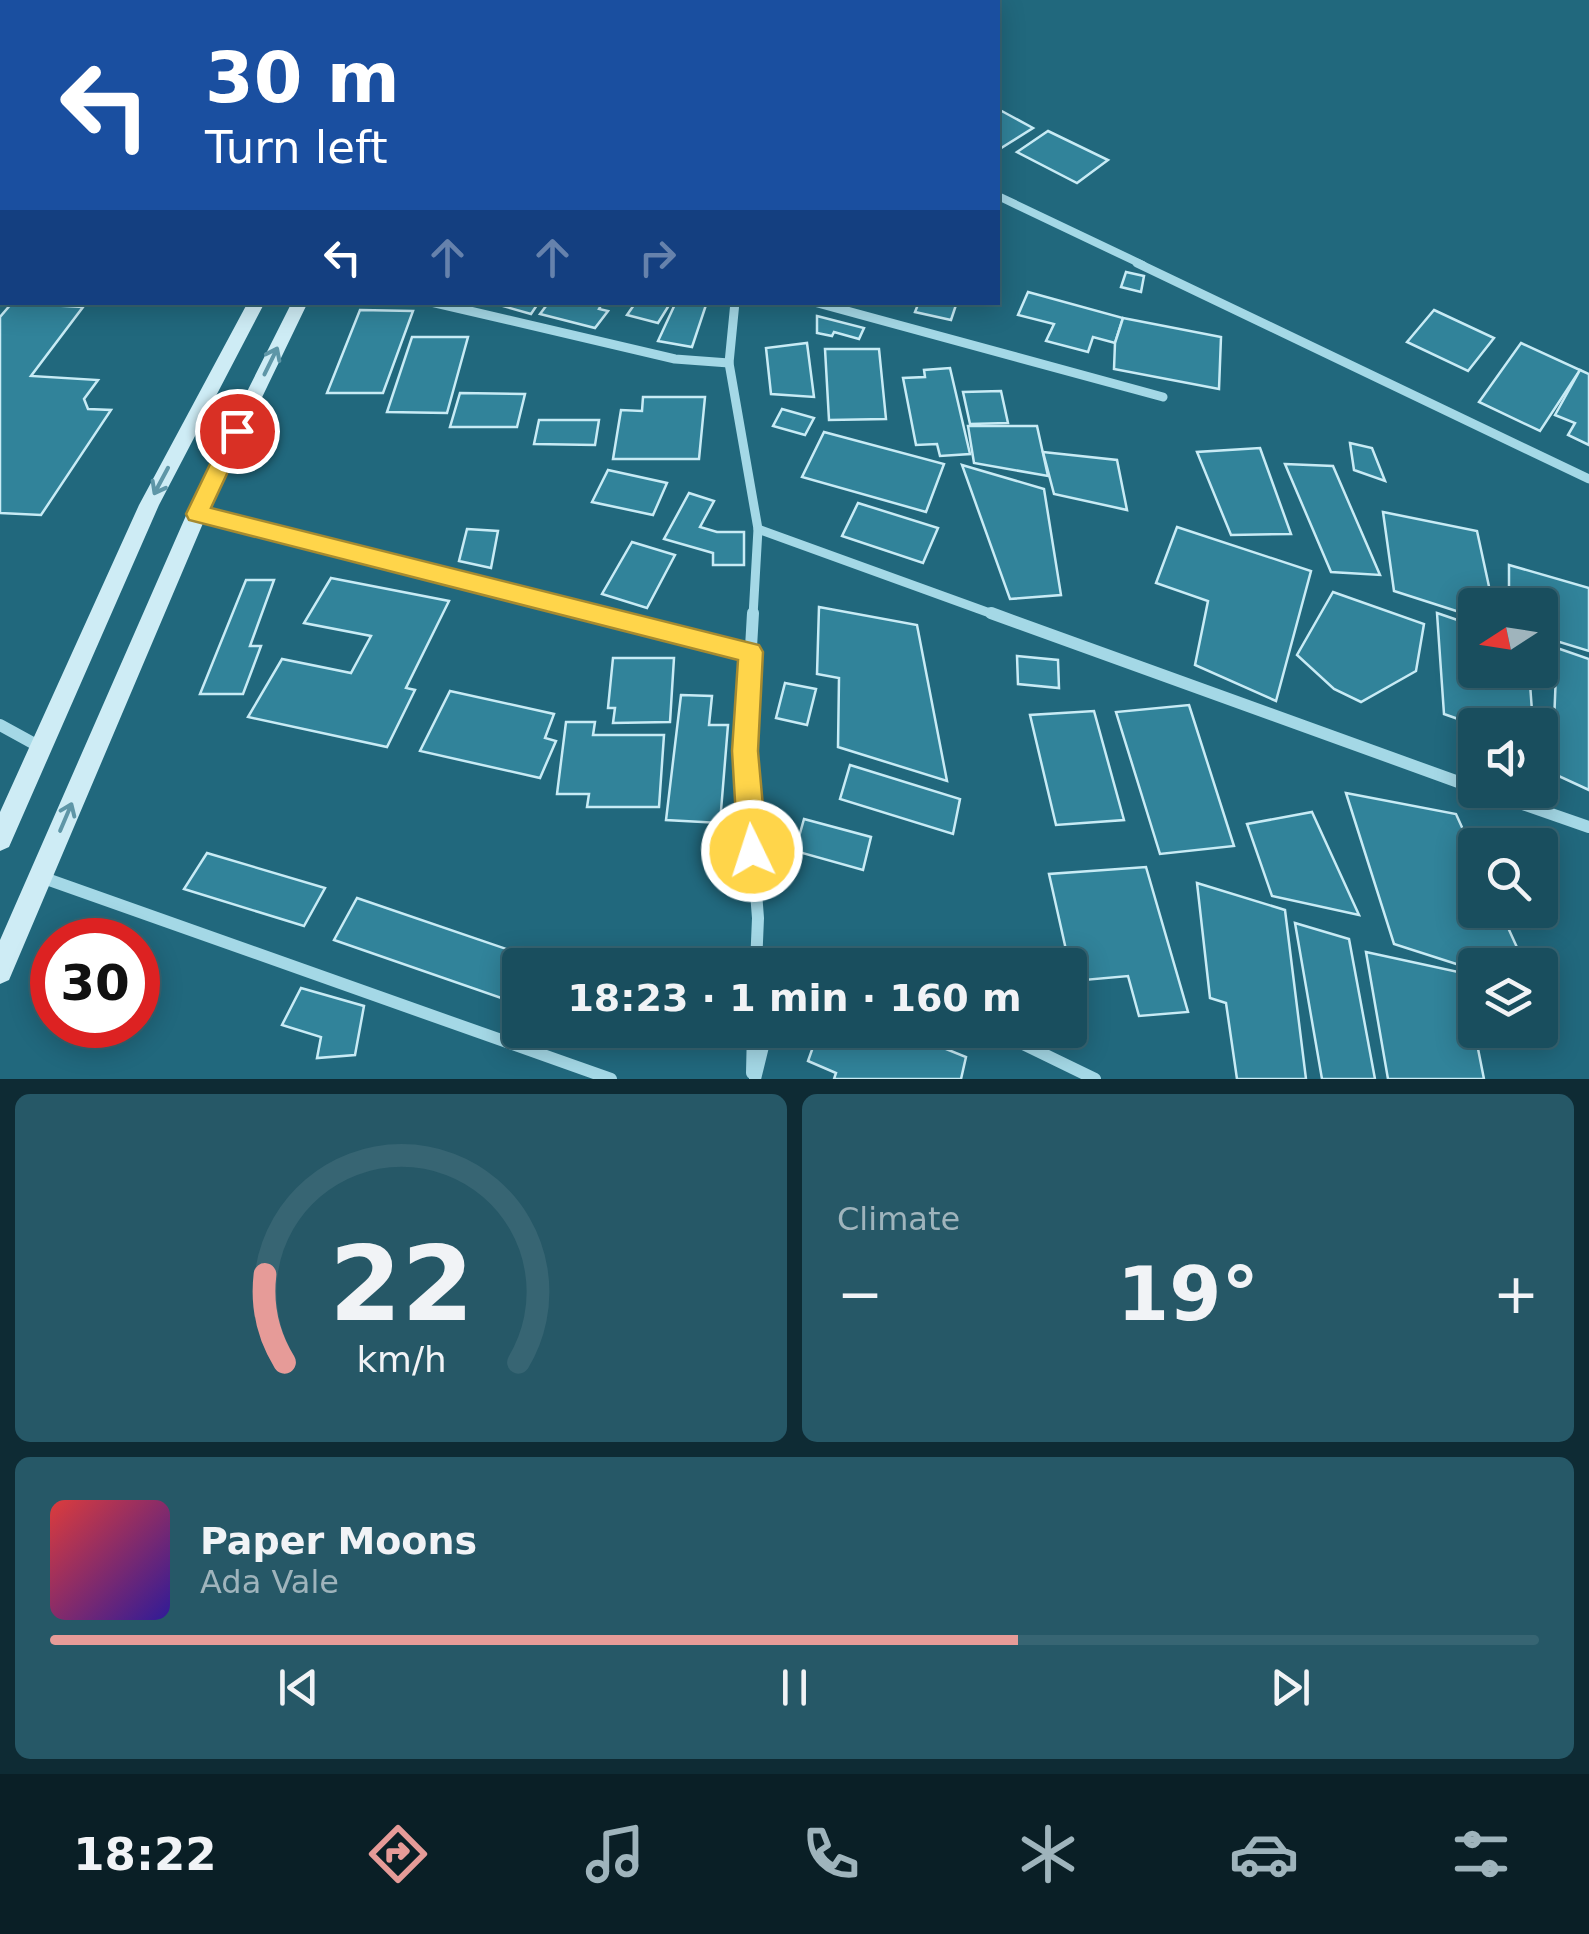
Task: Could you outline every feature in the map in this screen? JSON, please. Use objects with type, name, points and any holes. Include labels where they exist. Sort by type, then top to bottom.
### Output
[{"type":"main road","points":[[0,839],[148,505],[255,305]]},
{"type":"main road","points":[[0,970],[197,514],[299,305]]},
{"type":"street","points":[[1000,197],[1589,479]]},
{"type":"street","points":[[445,305],[675,359],[729,363]]},
{"type":"street","points":[[735,305],[729,363],[758,529],[745,751],[758,918],[757,948]]},
{"type":"street","points":[[825,305],[1163,397]]},
{"type":"street","points":[[197,514],[750,652]]},
{"type":"street","points":[[758,529],[1458,782]]},
{"type":"street","points":[[0,725],[43,749]]},
{"type":"street","points":[[1534,808],[1589,827]]},
{"type":"street","points":[[40,877],[610,1079]]},
{"type":"street","points":[[753,1048],[753,1079]]},
{"type":"street","points":[[753,1079],[762,1048]]},
{"type":"street","points":[[1031,1048],[1095,1079]]},
{"type":"building","points":[[1000,110],[1033,128],[1000,149]]},
{"type":"building","points":[[1048,131],[1108,160],[1077,183],[1017,152]]},
{"type":"building","points":[[1126,272],[1144,276],[1141,292],[1121,287]]},
{"type":"building","points":[[1028,292],[1123,318],[1115,343],[1093,337],[1088,352],[1046,341],[1054,324],[1018,315]]},
{"type":"building","points":[[10,305],[83,307],[31,376],[98,380],[84,399],[88,409],[111,410],[41,515],[0,513],[0,317]]},
{"type":"building","points":[[500,305],[537,305],[531,314]]},
{"type":"building","points":[[547,305],[601,305],[599,309],[608,311],[595,328],[540,314]]},
{"type":"building","points":[[634,305],[669,305],[658,323],[627,315]]},
{"type":"building","points":[[675,305],[706,305],[692,347],[658,341]]},
{"type":"building","points":[[918,305],[956,305],[951,320],[915,312]]},
{"type":"building","points":[[360,310],[413,311],[383,393],[327,393]]},
{"type":"building","points":[[1434,310],[1494,338],[1468,371],[1407,342]]},
{"type":"building","points":[[817,316],[864,328],[859,339],[834,332],[832,336],[817,333]]},
{"type":"building","points":[[1123,318],[1221,337],[1219,389],[1114,369],[1115,343]]},
{"type":"building","points":[[412,337],[468,337],[447,413],[387,412]]},
{"type":"building","points":[[807,343],[814,397],[771,394],[766,348]]},
{"type":"building","points":[[1521,343],[1580,370],[1540,431],[1479,402]]},
{"type":"building","points":[[825,349],[879,349],[886,419],[829,420]]},
{"type":"building","points":[[950,368],[970,454],[940,456],[937,444],[916,445],[903,378],[925,377],[924,370]]},
{"type":"building","points":[[1580,370],[1589,374],[1589,445],[1568,435],[1575,423],[1555,415]]},
{"type":"building","points":[[1001,391],[1008,423],[970,424],[963,392]]},
{"type":"building","points":[[460,393],[525,394],[517,427],[450,427]]},
{"type":"building","points":[[643,397],[705,397],[699,459],[613,459],[621,410],[642,411]]},
{"type":"building","points":[[782,409],[814,418],[805,435],[773,426]]},
{"type":"building","points":[[539,420],[599,420],[595,445],[534,444]]},
{"type":"building","points":[[968,426],[1037,426],[1048,476],[974,463]]},
{"type":"building","points":[[824,432],[944,464],[926,512],[802,477]]},
{"type":"building","points":[[1350,443],[1372,448],[1385,481],[1354,470]]},
{"type":"building","points":[[1260,448],[1291,534],[1231,535],[1197,452]]},
{"type":"building","points":[[1043,452],[1117,460],[1127,510],[1054,494]]},
{"type":"building","points":[[1285,464],[1333,466],[1380,575],[1331,572]]},
{"type":"building","points":[[962,465],[1044,489],[1061,595],[1010,599]]},
{"type":"building","points":[[608,470],[667,483],[653,515],[592,502]]},
{"type":"building","points":[[689,493],[714,501],[700,527],[717,532],[744,532],[744,565],[713,565],[713,553],[664,539]]},
{"type":"building","points":[[858,503],[938,528],[923,563],[842,536]]},
{"type":"building","points":[[1383,512],[1477,531],[1489,588],[1458,588],[1458,612],[1394,591]]},
{"type":"building","points":[[1177,527],[1311,571],[1276,701],[1195,665],[1208,601],[1156,583]]},
{"type":"building","points":[[467,529],[498,531],[491,568],[459,561]]},
{"type":"building","points":[[632,542],[675,555],[647,608],[602,594]]},
{"type":"building","points":[[1509,565],[1589,588],[1589,651],[1558,642],[1558,588],[1509,588]]},
{"type":"building","points":[[331,578],[449,601],[406,688],[415,690],[387,747],[248,717],[282,659],[351,673],[371,636],[304,623]]},
{"type":"building","points":[[246,580],[274,580],[250,646],[261,646],[243,694],[200,694]]},
{"type":"building","points":[[1333,592],[1424,624],[1416,671],[1361,702],[1334,689],[1297,655]]},
{"type":"building","points":[[819,607],[917,625],[947,781],[838,747],[839,678],[817,674]]},
{"type":"building","points":[[1437,613],[1458,620],[1458,688],[1530,688],[1532,708],[1458,708],[1458,719],[1444,714]]},
{"type":"building","points":[[1558,648],[1589,659],[1589,790],[1558,776],[1558,708],[1555,708]]},
{"type":"building","points":[[1017,656],[1058,660],[1059,688],[1018,684]]},
{"type":"building","points":[[613,658],[674,658],[670,722],[613,723],[615,708],[608,708]]},
{"type":"building","points":[[785,683],[816,689],[807,725],[776,718]]},
{"type":"building","points":[[450,691],[554,714],[545,738],[556,741],[540,778],[420,751]]},
{"type":"building","points":[[681,695],[712,696],[709,725],[728,725],[720,823],[666,820]]},
{"type":"building","points":[[1189,705],[1234,846],[1160,854],[1116,712]]},
{"type":"building","points":[[1094,711],[1124,820],[1056,825],[1030,715]]},
{"type":"building","points":[[566,722],[595,722],[593,735],[664,735],[659,807],[587,807],[589,794],[557,794]]},
{"type":"building","points":[[850,765],[960,799],[953,834],[840,799]]},
{"type":"building","points":[[1346,793],[1456,814],[1462,828],[1458,828],[1458,928],[1508,928],[1517,948],[1458,948],[1458,965],[1394,944]]},
{"type":"building","points":[[1312,812],[1359,915],[1272,896],[1247,824]]},
{"type":"building","points":[[804,819],[871,837],[863,870],[795,851]]},
{"type":"building","points":[[207,853],[325,888],[304,926],[184,889]]},
{"type":"building","points":[[1146,867],[1188,1012],[1139,1016],[1128,976],[1087,980],[1087,948],[1066,948],[1049,874]]},
{"type":"building","points":[[1197,883],[1285,910],[1306,1079],[1237,1079],[1226,1003],[1210,998]]},
{"type":"building","points":[[357,898],[503,948],[502,998],[334,940]]},
{"type":"building","points":[[1295,923],[1349,939],[1375,1079],[1322,1079]]},
{"type":"building","points":[[1366,952],[1458,972],[1458,1048],[1478,1048],[1484,1079],[1388,1079]]},
{"type":"building","points":[[301,988],[364,1006],[355,1055],[317,1058],[321,1037],[282,1025]]},
{"type":"building","points":[[813,1048],[944,1048],[966,1057],[961,1079],[834,1079],[836,1073],[808,1061]]},
{"type":"route","points":[[237,431],[197,514],[750,652],[745,751],[752,851]]}]
